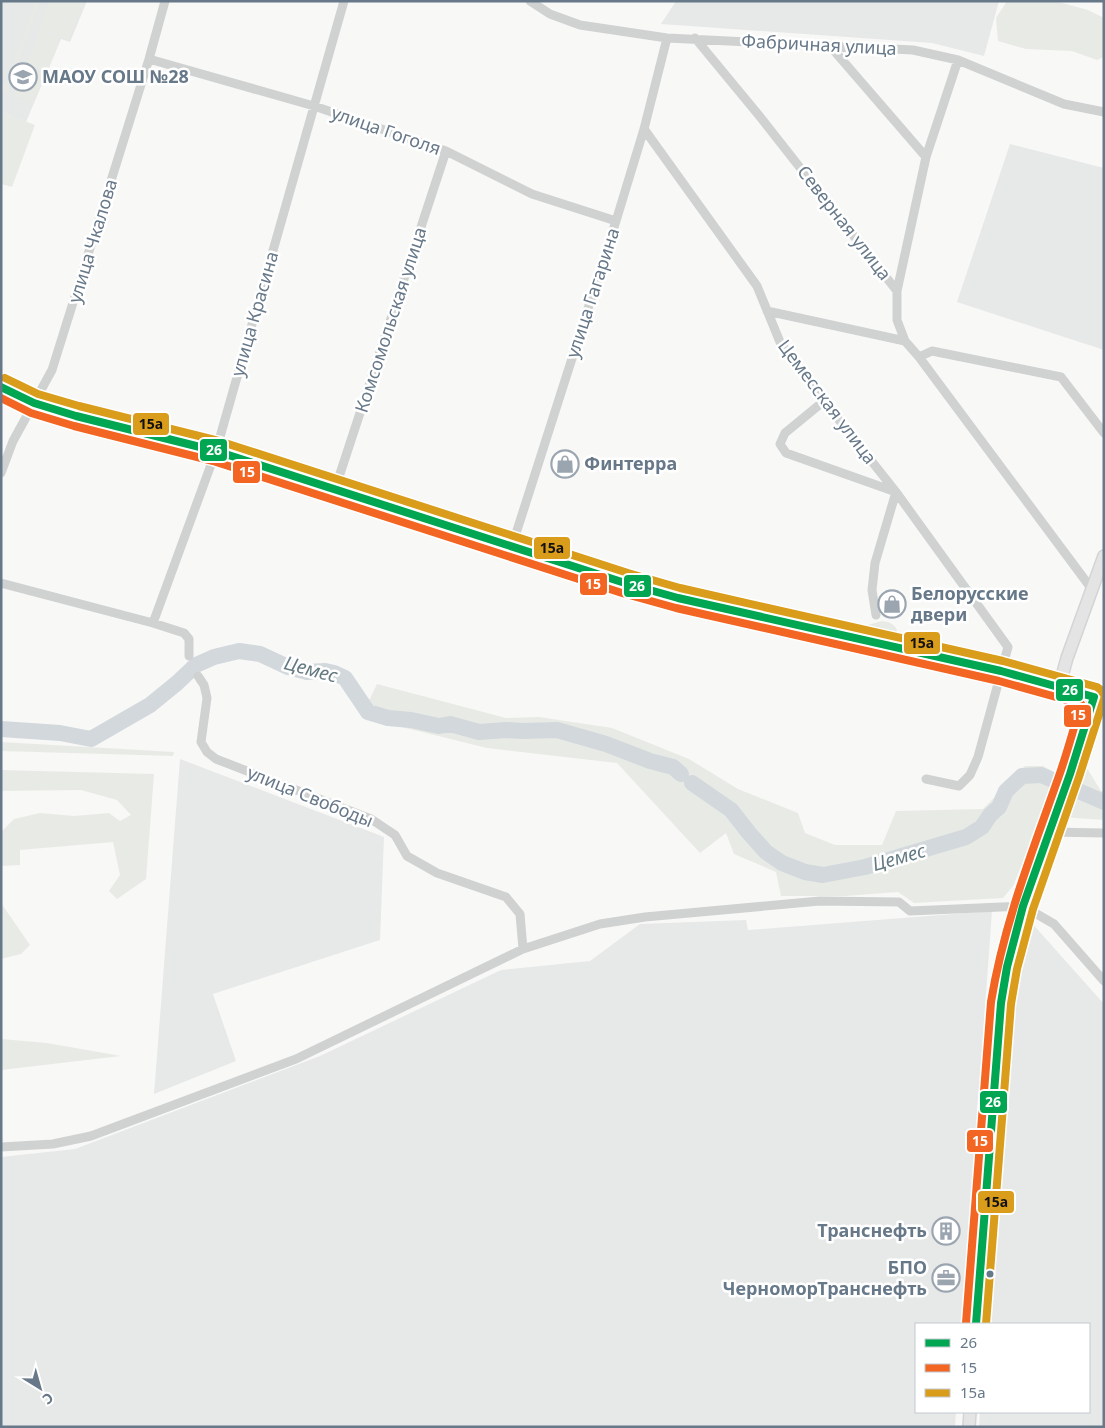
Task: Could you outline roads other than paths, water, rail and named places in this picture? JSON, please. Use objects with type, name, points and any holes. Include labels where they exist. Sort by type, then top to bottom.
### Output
[{"type":"highway","points":[[1,387],[34,403],[76,416],[216,450],[626,584],[678,598],[1001,671],[1099,698]]},
{"type":"main road","points":[[1059,687],[1091,588],[1104,556]]},
{"type":"main road","points":[[976,1323],[1001,1003],[1007,967],[1060,799],[1099,698]]},
{"type":"main road","points":[[969,1427],[970,1413]]},
{"type":"street","name":"улица Чкалова","points":[[1,473],[13,441],[52,370],[149,59],[165,1]]},
{"type":"street","name":"улица Красина","points":[[154,623],[216,450],[344,1]]},
{"type":"street","name":"Фабричная улица","points":[[530,1],[550,14],[580,25],[667,38],[913,50],[958,60],[1064,104],[1104,112]]},
{"type":"street","name":"улица Гагарина","points":[[512,546],[616,221],[644,129],[667,38]]},
{"type":"street","name":"Северная улица","points":[[695,38],[761,118],[897,292],[897,320],[905,341],[919,357],[1091,588]]},
{"type":"street","points":[[830,46],[926,157]]},
{"type":"street","name":"улица Гоголя","points":[[149,59],[314,106],[446,151],[532,194],[616,221]]},
{"type":"street","points":[[897,292],[926,157],[958,60]]},
{"type":"street","name":"Цемесская улица","points":[[644,129],[757,286],[780,342],[896,492],[1008,647],[1001,671]]},
{"type":"street","name":"Комсомольская улица","points":[[335,489],[446,151]]},
{"type":"street","points":[[767,311],[905,341]]},
{"type":"street","points":[[919,357],[932,351],[1061,377],[1104,433]]},
{"type":"street","points":[[824,401],[785,433],[780,444],[786,453],[896,492],[875,563],[872,590],[876,615]]},
{"type":"street","points":[[1,583],[154,623],[184,633],[189,639],[189,656]]},
{"type":"street","points":[[926,778],[959,786],[970,774],[978,757],[1001,671]]},
{"type":"street","name":"улица Свободы","points":[[198,676],[204,685],[207,698],[201,742],[206,752],[216,759],[371,819],[395,835],[407,856],[437,872],[506,897],[520,914],[523,949]]},
{"type":"street","points":[[1049,832],[1104,833]]},
{"type":"street","points":[[1,1147],[53,1144],[90,1136],[296,1059],[523,949],[600,924],[645,917],[820,901],[899,902],[910,911],[1025,907],[1054,924],[1104,981]]},
{"type":"waterway","name":"Цемес","points":[[1,729],[60,733],[91,739],[150,705],[196,665],[214,657],[239,651],[260,654],[288,667],[307,672],[325,671],[334,673],[345,678],[368,712],[388,718],[411,720],[439,726],[450,724],[479,732],[557,730],[606,744],[650,761],[673,767],[681,774]]},
{"type":"waterway","name":"Цемес","points":[[692,783],[731,810],[766,852],[782,863],[805,872],[823,875],[865,867],[966,837],[982,827],[990,815],[999,807],[1006,791],[1022,776],[1041,775],[1104,802]]},
{"type":"place","name":"МАОУ СОШ №28","points":[[23,77]]},
{"type":"place","name":"Финтерра","points":[[565,464]]},
{"type":"place","name":"Белорусские двери","points":[[892,604]]},
{"type":"place","name":"Транснефть","points":[[946,1231]]},
{"type":"place","name":"БПО ЧерноморТранснефть","points":[[946,1278]]}]
